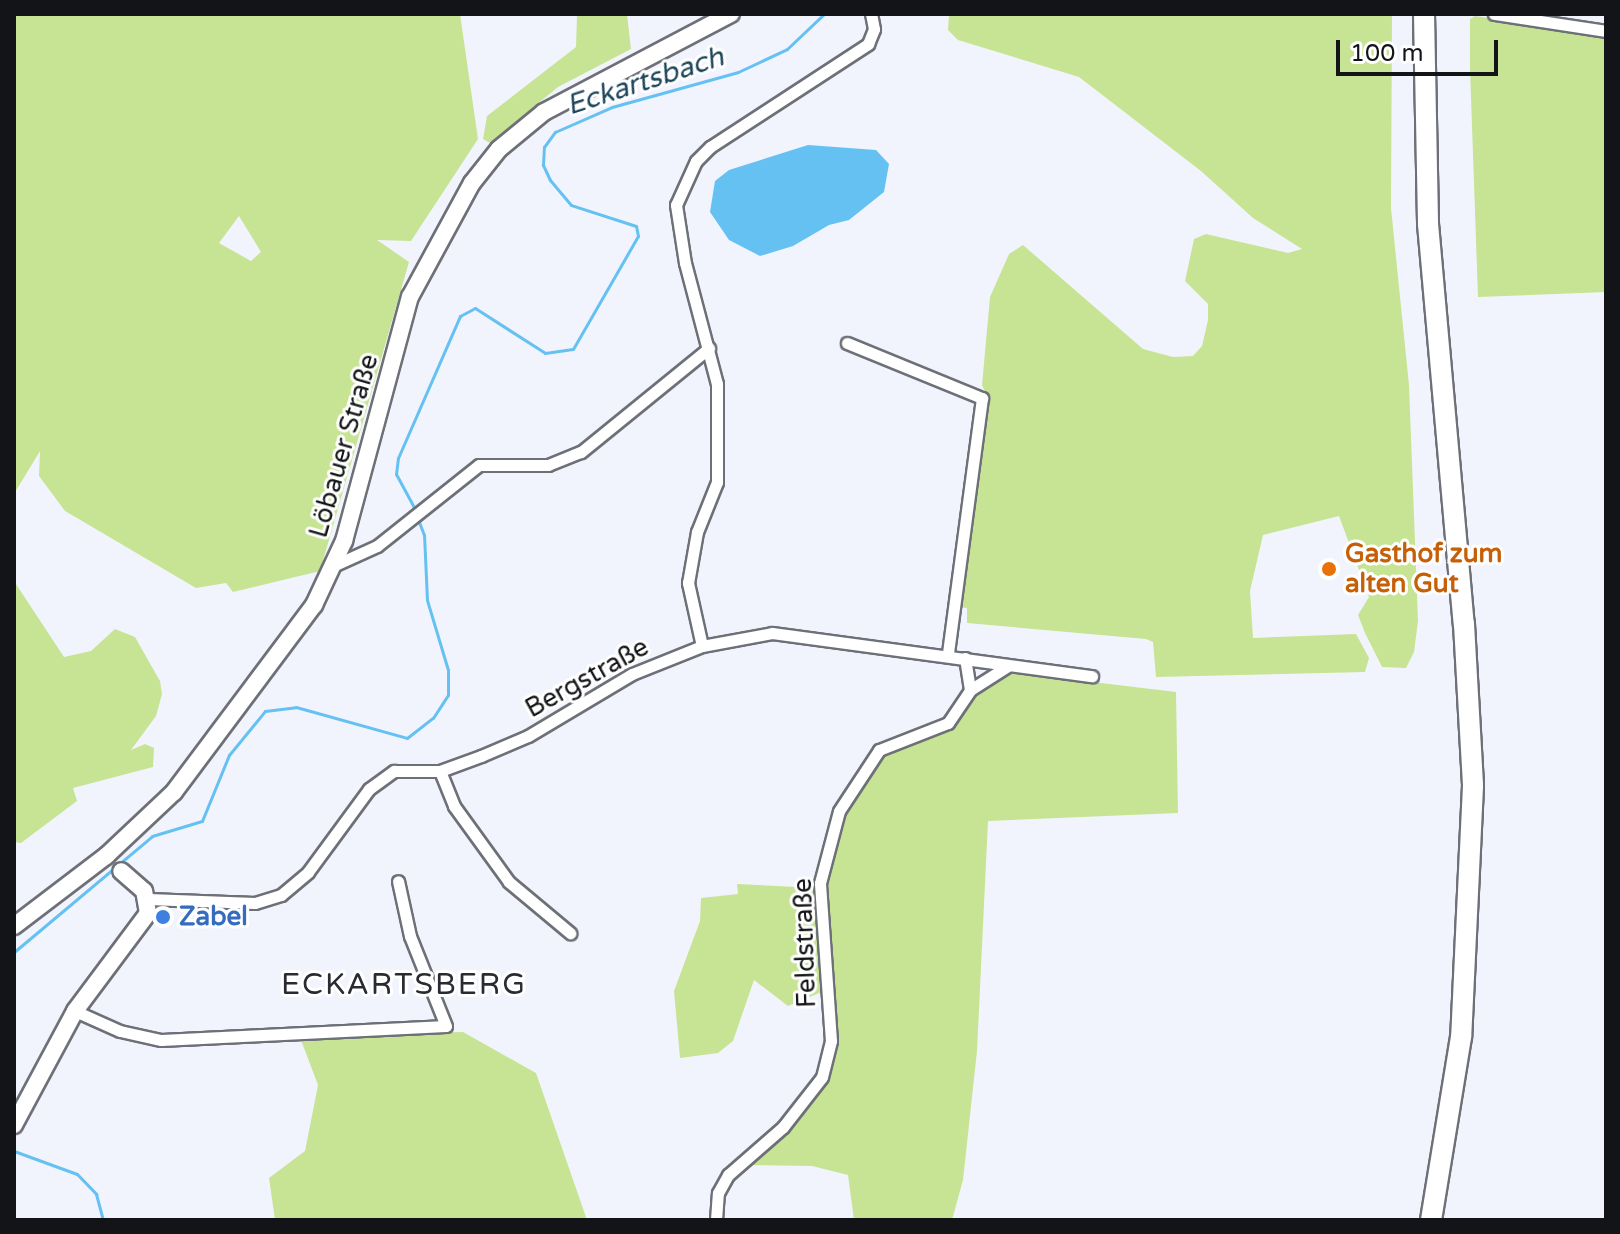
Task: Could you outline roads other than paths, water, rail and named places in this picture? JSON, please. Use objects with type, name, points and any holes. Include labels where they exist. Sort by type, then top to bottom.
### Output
[{"type":"highway","points":[[1424,14],[1428,224],[1464,624],[1473,786],[1461,1037],[1431,1220]]},
{"type":"main road","name":"Löbauer Straße","points":[[14,926],[113,863],[208,751],[299,629],[335,565],[410,297],[472,183],[499,149],[544,112],[731,14]]},
{"type":"main road","points":[[14,1125],[75,1011],[144,922],[148,899],[113,863]]},
{"type":"street","points":[[702,646],[688,583],[697,532],[717,482],[717,384],[674,218],[689,173],[710,147],[860,51],[872,36],[871,14]]},
{"type":"street","points":[[1494,14],[1606,31]]},
{"type":"street","points":[[847,343],[982,398],[948,654]]},
{"type":"street","points":[[335,565],[362,555],[410,523],[428,510],[450,484],[479,465],[548,465],[581,452],[709,348]]},
{"type":"street","name":"Bergstraße","points":[[148,899],[269,900],[298,885],[369,789],[394,771],[440,771],[528,736],[632,674],[702,646],[772,633],[948,654],[1092,676]]},
{"type":"street","points":[[965,658],[970,690]]},
{"type":"street","name":"Feldstraße","points":[[716,1220],[718,1193],[728,1175],[783,1127],[822,1077],[831,1041],[820,883],[839,811],[879,750],[948,723],[970,690],[1009,665]]},
{"type":"street","points":[[440,771],[454,806],[509,882],[570,933]]},
{"type":"street","points":[[75,1011],[120,1031],[161,1040],[446,1026],[410,936],[398,881]]},
{"type":"water","points":[[808,145],[876,150],[889,164],[884,192],[849,220],[829,225],[793,246],[760,256],[729,240],[710,212],[715,181],[729,170]]},
{"type":"waterway","name":"Eckartsbach","points":[[416,511],[396,474],[398,458],[460,316],[475,308],[545,353],[573,349],[638,236],[636,226],[571,205],[550,180],[543,165],[544,147],[555,132],[612,107],[738,72],[787,49],[824,14]]},
{"type":"waterway","name":"Eckartsbach","points":[[942,14],[961,14]]},
{"type":"waterway","name":"Eckartsbach","points":[[14,952],[152,836],[202,821],[229,755],[265,711],[296,707],[407,738],[433,718],[448,695],[448,670],[427,600],[424,535],[418,519]]},
{"type":"waterway","name":"Eckartsbach","points":[[14,1151],[77,1174],[96,1194],[103,1220]]},
{"type":"place","name":"Gasthof zum alten Gut","points":[[1329,569]]},
{"type":"place","name":"Zabel","points":[[163,917]]},
{"type":"district","name":"ECKARTSBERG","points":[[404,985]]}]
